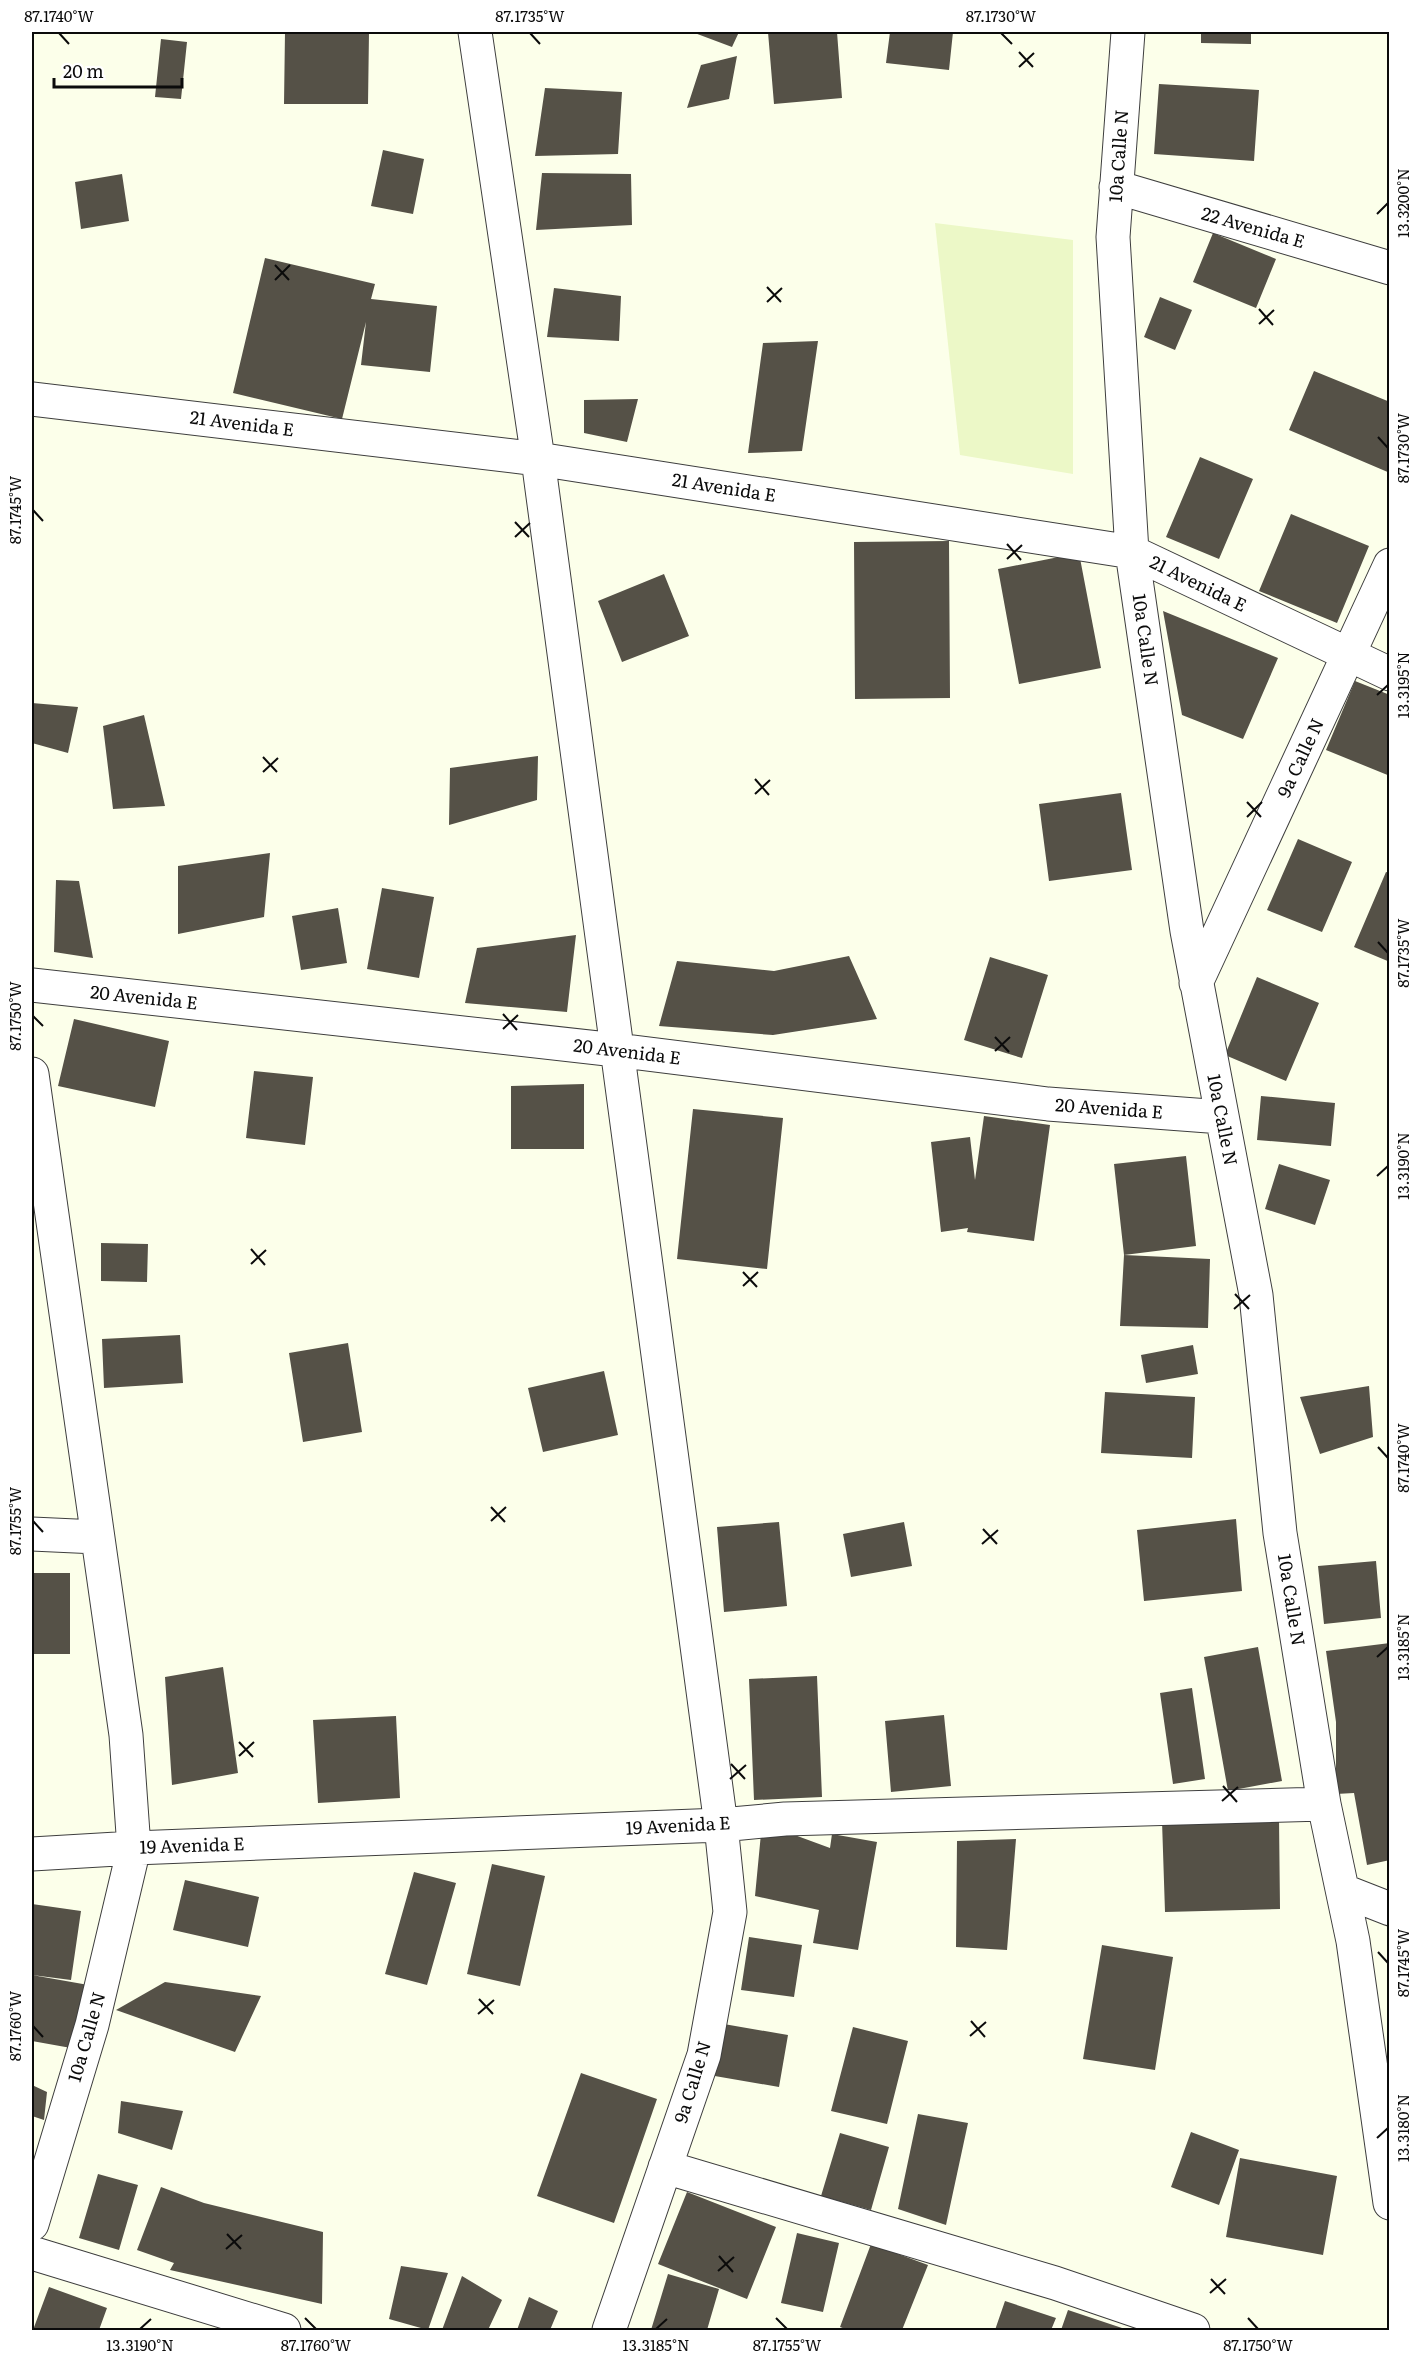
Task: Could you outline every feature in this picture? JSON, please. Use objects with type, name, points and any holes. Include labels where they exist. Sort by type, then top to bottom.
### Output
[{"type":"street","name":"9a Calle N","points":[[475,32],[538,459],[721,1825],[730,1912],[704,2055],[609,2331]]},
{"type":"street","name":"10a Calle N","points":[[1128,32],[1113,237],[1132,552],[1196,983],[1256,1295],[1280,1533],[1324,1804],[1344,1891],[1389,2203]]},
{"type":"street","name":"22 Avenida E","points":[[1116,188],[1389,268]]},
{"type":"street","name":"21 Avenida E","points":[[32,399],[538,459],[1132,552],[1348,657],[1389,674]]},
{"type":"street","name":"9a Calle N","points":[[1196,983],[1389,565]]},
{"type":"street","name":"20 Avenida E","points":[[32,985],[616,1050],[1047,1104],[1222,1117]]},
{"type":"street","name":"10a Calle N","points":[[32,1074],[126,1736],[134,1848],[92,2025],[32,2224]]},
{"type":"street","points":[[32,1534],[97,1537]]},
{"type":"street","name":"19 Avenida E","points":[[32,1854],[721,1825],[797,1819],[1324,1804]]},
{"type":"street","points":[[1344,1891],[1389,1909]]},
{"type":"street","points":[[665,2167],[1055,2283],[1193,2331]]},
{"type":"street","points":[[32,2253],[284,2331]]},
{"type":"green space","points":[[935,223],[1073,240],[1073,474],[960,455]]},
{"type":"building","points":[[285,32],[369,32],[368,104],[284,104]]},
{"type":"building","points":[[692,32],[739,32],[732,47]]},
{"type":"building","points":[[768,32],[837,32],[842,98],[774,104]]},
{"type":"building","points":[[890,32],[953,32],[949,70],[886,63]]},
{"type":"building","points":[[1201,32],[1251,32],[1251,44],[1201,43]]},
{"type":"building","points":[[161,39],[187,42],[181,99],[155,97]]},
{"type":"building","points":[[737,56],[729,99],[687,108],[701,65]]},
{"type":"building","points":[[1159,84],[1259,90],[1254,161],[1154,154]]},
{"type":"building","points":[[545,88],[622,92],[618,154],[535,156]]},
{"type":"building","points":[[383,150],[424,159],[413,214],[371,206]]},
{"type":"building","points":[[542,173],[631,174],[632,225],[536,230]]},
{"type":"building","points":[[122,174],[129,221],[81,229],[75,182]]},
{"type":"building","points":[[1213,233],[1276,259],[1256,308],[1193,282]]},
{"type":"building","points":[[265,258],[375,284],[371,299],[437,306],[430,372],[361,365],[366,322],[342,419],[233,393]]},
{"type":"building","points":[[554,288],[621,296],[619,341],[547,337]]},
{"type":"building","points":[[1160,297],[1192,310],[1175,350],[1144,337]]},
{"type":"building","points":[[818,341],[802,451],[748,453],[763,343]]},
{"type":"building","points":[[1314,371],[1390,402],[1390,473],[1289,430]]},
{"type":"building","points":[[638,399],[627,442],[584,433],[584,400]]},
{"type":"building","points":[[1200,457],[1253,479],[1219,559],[1166,537]]},
{"type":"building","points":[[1291,514],[1369,546],[1337,623],[1259,591]]},
{"type":"building","points":[[949,541],[950,698],[855,699],[854,542]]},
{"type":"building","points":[[1079,553],[1101,668],[1019,684],[998,569]]},
{"type":"building","points":[[664,574],[689,636],[622,662],[598,601]]},
{"type":"building","points":[[1163,611],[1278,658],[1243,739],[1182,715]]},
{"type":"building","points":[[1355,681],[1390,695],[1390,776],[1326,750]]},
{"type":"building","points":[[32,703],[78,707],[68,753],[32,743]]},
{"type":"building","points":[[144,715],[165,806],[113,809],[103,726]]},
{"type":"building","points":[[538,756],[537,800],[449,825],[450,768]]},
{"type":"building","points":[[1121,793],[1132,870],[1049,881],[1039,804]]},
{"type":"building","points":[[1298,839],[1352,862],[1322,932],[1267,910]]},
{"type":"building","points":[[270,853],[264,917],[178,934],[178,866]]},
{"type":"building","points":[[1386,872],[1390,873],[1390,962],[1354,947]]},
{"type":"building","points":[[56,880],[79,881],[93,958],[54,952]]},
{"type":"building","points":[[382,888],[434,897],[419,978],[367,969]]},
{"type":"building","points":[[338,908],[347,963],[301,970],[292,916]]},
{"type":"building","points":[[576,935],[567,1012],[465,1003],[477,948]]},
{"type":"building","points":[[849,956],[877,1019],[773,1035],[659,1026],[677,961],[774,971]]},
{"type":"building","points":[[990,957],[1048,975],[1022,1058],[964,1040]]},
{"type":"building","points":[[1257,977],[1319,1003],[1286,1081],[1225,1055]]},
{"type":"building","points":[[74,1019],[169,1041],[155,1107],[58,1086]]},
{"type":"building","points":[[254,1071],[313,1077],[305,1145],[246,1138]]},
{"type":"building","points":[[584,1084],[584,1149],[511,1149],[511,1086]]},
{"type":"building","points":[[1261,1096],[1335,1103],[1331,1146],[1257,1140]]},
{"type":"building","points":[[693,1109],[783,1118],[767,1269],[677,1259]]},
{"type":"building","points":[[984,1116],[1050,1125],[1034,1241],[967,1232],[968,1228],[941,1232],[931,1142],[970,1137],[975,1180]]},
{"type":"building","points":[[1186,1156],[1196,1246],[1124,1255],[1114,1164]]},
{"type":"building","points":[[1279,1164],[1330,1180],[1315,1225],[1265,1209]]},
{"type":"building","points":[[101,1243],[148,1244],[147,1282],[101,1281]]},
{"type":"building","points":[[1124,1255],[1210,1259],[1208,1328],[1120,1326]]},
{"type":"building","points":[[180,1335],[183,1383],[104,1388],[102,1339]]},
{"type":"building","points":[[348,1343],[362,1432],[303,1442],[289,1353]]},
{"type":"building","points":[[1193,1345],[1198,1374],[1146,1383],[1141,1355]]},
{"type":"building","points":[[604,1371],[618,1435],[543,1452],[528,1388]]},
{"type":"building","points":[[1369,1386],[1373,1437],[1320,1454],[1300,1397]]},
{"type":"building","points":[[1105,1392],[1195,1397],[1192,1458],[1101,1453]]},
{"type":"building","points":[[1236,1519],[1242,1591],[1144,1601],[1137,1530]]},
{"type":"building","points":[[779,1522],[787,1606],[724,1612],[717,1527]]},
{"type":"building","points":[[904,1522],[912,1566],[851,1577],[843,1534]]},
{"type":"building","points":[[1376,1561],[1381,1618],[1324,1624],[1318,1566]]},
{"type":"building","points":[[32,1573],[70,1573],[70,1654],[32,1654]]},
{"type":"building","points":[[1390,1643],[1390,1860],[1367,1865],[1354,1793],[1336,1794],[1336,1722],[1326,1651]]},
{"type":"building","points":[[1258,1647],[1282,1781],[1228,1791],[1204,1657]]},
{"type":"building","points":[[223,1667],[238,1773],[172,1785],[165,1677]]},
{"type":"building","points":[[817,1676],[822,1797],[754,1800],[749,1679]]},
{"type":"building","points":[[1192,1688],[1205,1779],[1173,1784],[1160,1693]]},
{"type":"building","points":[[944,1715],[951,1786],[891,1792],[885,1721]]},
{"type":"building","points":[[396,1716],[400,1798],[318,1803],[313,1720]]},
{"type":"building","points":[[1279,1818],[1280,1909],[1165,1912],[1162,1821]]},
{"type":"building","points":[[762,1823],[830,1848],[832,1834],[877,1842],[858,1950],[813,1943],[819,1910],[755,1896]]},
{"type":"building","points":[[1016,1839],[1007,1950],[956,1947],[957,1841]]},
{"type":"building","points":[[492,1864],[545,1876],[520,1986],[467,1974]]},
{"type":"building","points":[[414,1872],[456,1883],[427,1985],[385,1974]]},
{"type":"building","points":[[185,1880],[259,1897],[248,1947],[173,1930]]},
{"type":"building","points":[[32,1904],[81,1911],[71,1980],[32,1975]]},
{"type":"building","points":[[749,1937],[802,1945],[794,1997],[741,1990]]},
{"type":"building","points":[[1102,1945],[1173,1957],[1155,2070],[1083,2059]]},
{"type":"building","points":[[32,1975],[94,1986],[71,2048],[32,2041]]},
{"type":"building","points":[[165,1982],[261,1996],[235,2052],[116,2010]]},
{"type":"building","points":[[718,2023],[788,2035],[779,2087],[709,2075]]},
{"type":"building","points":[[853,2027],[908,2041],[887,2124],[831,2111]]},
{"type":"building","points":[[581,2073],[657,2099],[614,2223],[537,2196]]},
{"type":"building","points":[[32,2085],[47,2092],[44,2120],[32,2116]]},
{"type":"building","points":[[121,2101],[183,2111],[172,2150],[118,2133]]},
{"type":"building","points":[[918,2114],[968,2123],[946,2225],[898,2209]]},
{"type":"building","points":[[1191,2132],[1239,2150],[1219,2205],[1171,2187]]},
{"type":"building","points":[[840,2133],[889,2147],[871,2210],[821,2196]]},
{"type":"building","points":[[1240,2158],[1337,2176],[1323,2255],[1226,2237]]},
{"type":"building","points":[[98,2174],[138,2185],[119,2250],[79,2238]]},
{"type":"building","points":[[161,2187],[204,2203],[323,2232],[322,2304],[170,2270],[174,2263],[137,2250]]},
{"type":"building","points":[[687,2192],[776,2227],[747,2299],[658,2264]]},
{"type":"building","points":[[797,2233],[839,2243],[823,2312],[781,2303]]},
{"type":"building","points":[[871,2244],[928,2265],[902,2330],[848,2330],[840,2327]]},
{"type":"building","points":[[401,2266],[448,2273],[428,2330],[389,2319]]},
{"type":"building","points":[[668,2274],[719,2289],[707,2330],[651,2330]]},
{"type":"building","points":[[462,2276],[502,2300],[488,2330],[442,2330]]},
{"type":"building","points":[[49,2287],[107,2308],[99,2330],[33,2330]]},
{"type":"building","points":[[529,2297],[558,2311],[550,2330],[517,2330]]},
{"type":"building","points":[[1005,2301],[1056,2318],[1051,2330],[995,2330]]},
{"type":"building","points":[[1068,2310],[1128,2330],[1061,2330]]}]
